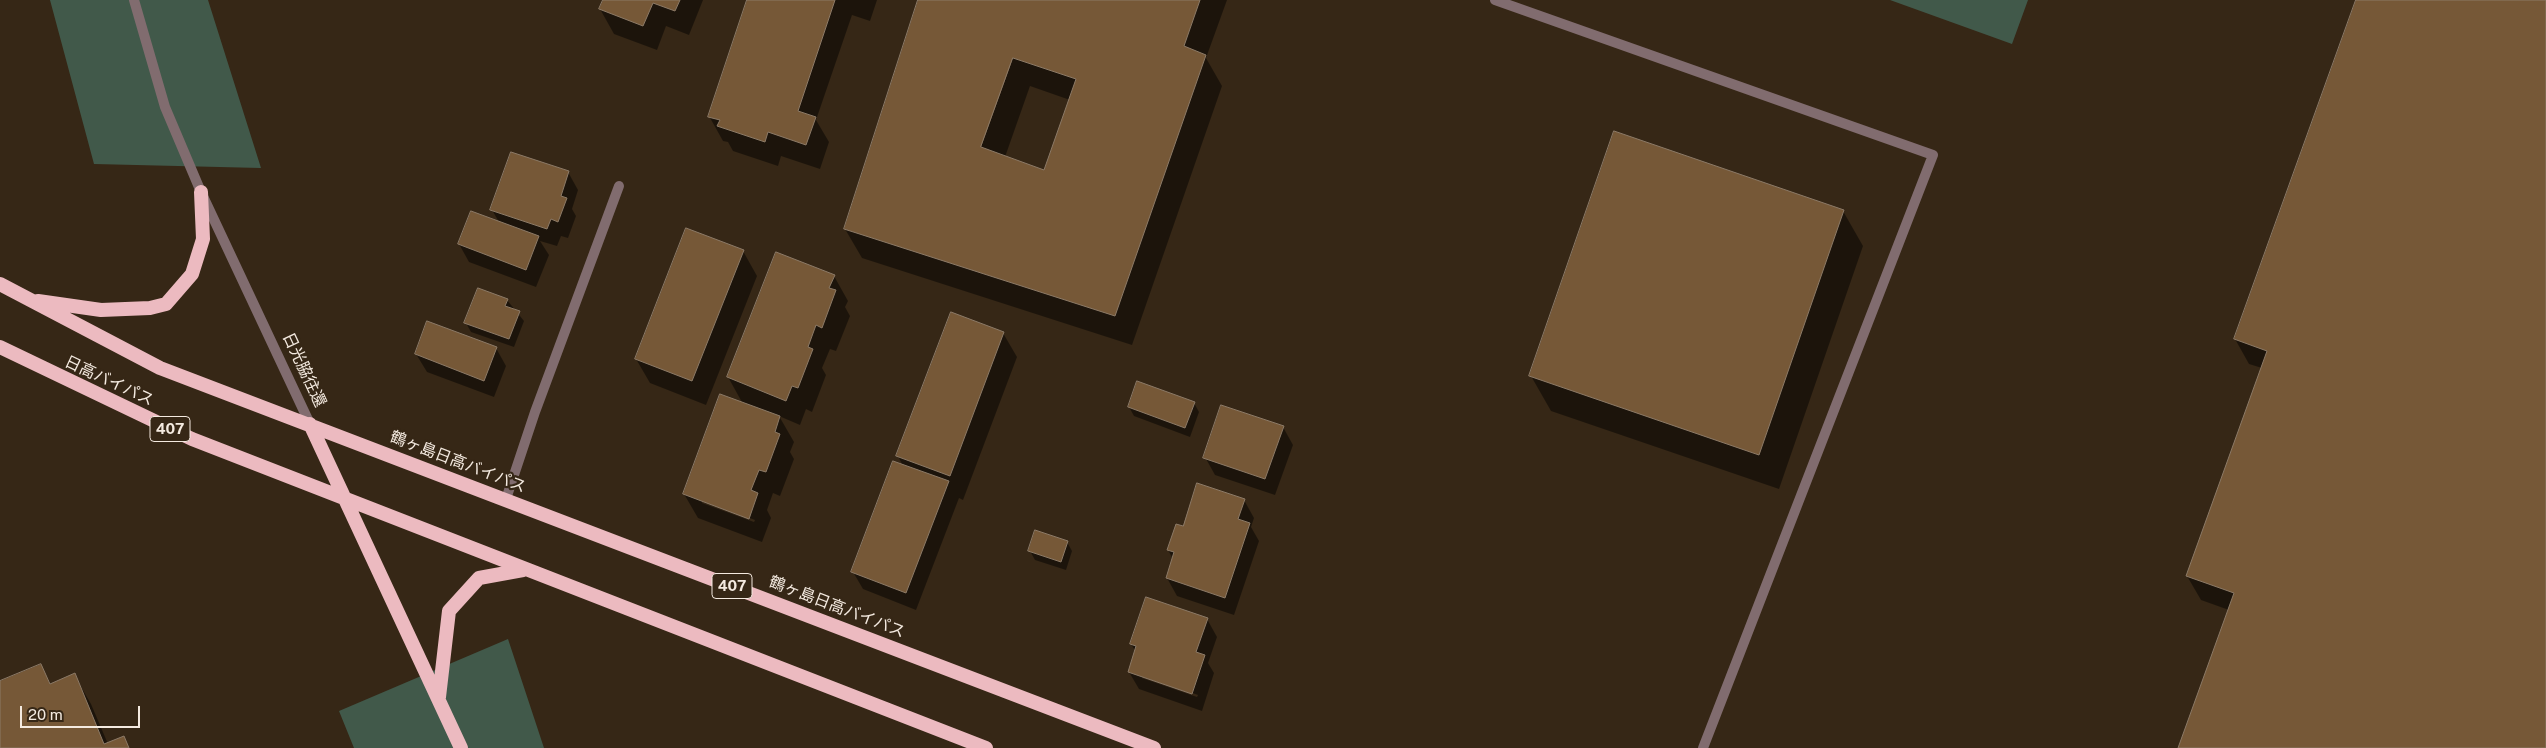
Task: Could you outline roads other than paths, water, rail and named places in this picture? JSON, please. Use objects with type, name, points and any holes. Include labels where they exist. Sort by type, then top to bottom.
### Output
[{"type":"highway","points":[[27,299],[101,310],[150,308],[166,304],[192,274],[203,240],[200,192]]},
{"type":"highway","name":"日高バイパス","points":[[0,284],[160,368],[310,424]]},
{"type":"highway","name":"日高バイパス","points":[[0,347],[192,439],[345,499]]},
{"type":"highway","name":"鶴ヶ島日高バイパス","points":[[310,424],[1154,748]]},
{"type":"highway","name":"日光脇往還","points":[[310,424],[461,748]]},
{"type":"highway","name":"407","points":[[345,499],[986,748]]},
{"type":"highway","points":[[439,699],[449,611],[479,578],[524,570]]},
{"type":"street","name":"日光脇往還","points":[[134,0],[165,108],[200,192],[310,424]]},
{"type":"street","points":[[1495,0],[1934,155],[1703,748]]},
{"type":"street","points":[[506,499],[535,412],[619,186]]}]
